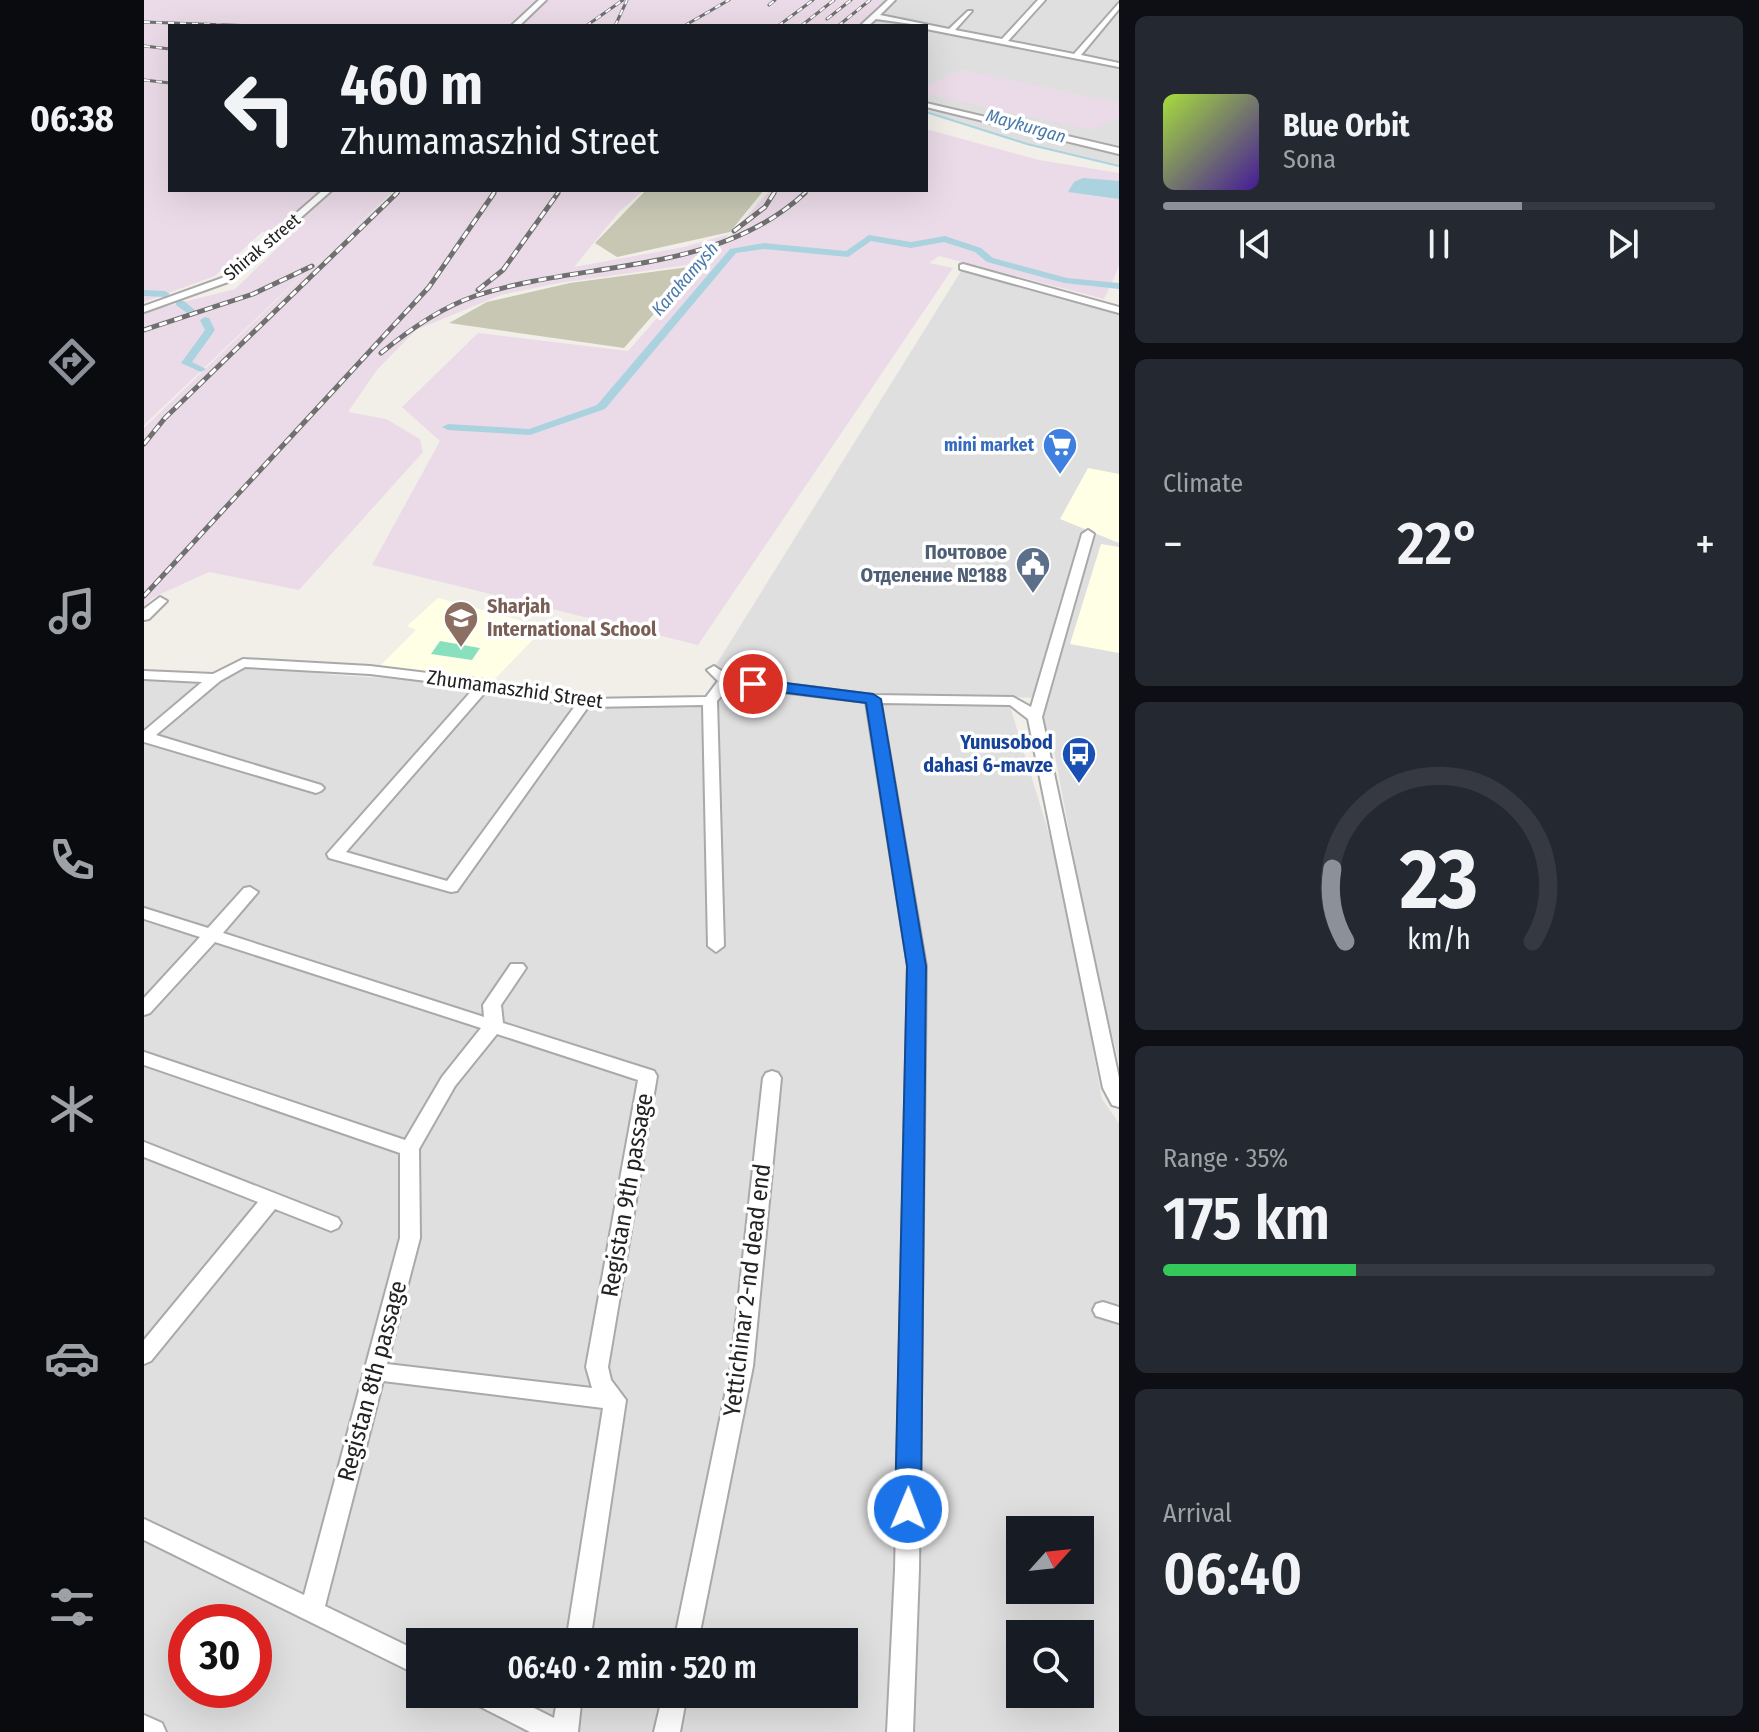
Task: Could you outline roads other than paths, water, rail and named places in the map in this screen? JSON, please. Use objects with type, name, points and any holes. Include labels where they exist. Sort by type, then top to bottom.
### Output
[{"type":"street","points":[[517,24],[543,0]]},
{"type":"street","points":[[866,24],[892,0]]},
{"type":"street","points":[[1004,41],[1042,0]]},
{"type":"street","points":[[1076,56],[1119,5]]},
{"type":"street","points":[[952,29],[970,12]]},
{"type":"street","points":[[874,16],[922,24]]},
{"type":"street","points":[[928,25],[1119,65]]},
{"type":"street","points":[[928,105],[1119,151]]},
{"type":"street","name":"Shirak street","points":[[144,309],[225,280],[326,192]]},
{"type":"street","points":[[963,267],[1119,310]]},
{"type":"street","points":[[1088,534],[1035,717],[1112,1088],[1119,1100]]},
{"type":"street","points":[[144,616],[160,601]]},
{"type":"street","name":"Zhumamaszhid Street","points":[[145,737],[215,678],[243,663],[370,670],[485,684],[584,703],[710,701]]},
{"type":"street","points":[[714,670],[726,681],[873,699],[1013,701],[1035,717]]},
{"type":"street","points":[[144,675],[215,678]]},
{"type":"street","points":[[716,946],[710,701],[726,681]]},
{"type":"street","points":[[485,684],[335,854],[451,887],[584,703]]},
{"type":"street","points":[[873,699],[917,966],[907,1570],[900,1732]]},
{"type":"street","points":[[145,737],[316,788]]},
{"type":"street","points":[[144,1009],[250,892]]},
{"type":"street","name":"Registan 9th passage","points":[[144,913],[648,1076],[597,1367],[601,1384],[615,1400]]},
{"type":"street","points":[[494,1025],[492,1005],[517,968]]},
{"type":"street","name":"Registan 8th passage","points":[[312,1610],[410,1238],[410,1149],[448,1082],[494,1025]]},
{"type":"street","points":[[144,1058],[410,1149]]},
{"type":"street","name":"Yettichinаr 2-nd dead end","points":[[689,1628],[742,1366],[772,1078]]},
{"type":"street","points":[[144,1149],[331,1223]]},
{"type":"street","points":[[144,1355],[270,1201]]},
{"type":"street","points":[[374,1371],[615,1400],[580,1628]]},
{"type":"street","points":[[146,1534],[406,1657]]},
{"type":"street","points":[[508,1708],[556,1732]]},
{"type":"street","points":[[565,1732],[568,1708]]},
{"type":"street","points":[[667,1732],[672,1708]]},
{"type":"street","points":[[144,1727],[153,1732]]},
{"type":"water","points":[[1083,178],[1119,181],[1119,199],[1068,192],[1074,182]]},
{"type":"waterway","name":"Maykurgan","points":[[928,113],[1027,144],[1119,166]]},
{"type":"waterway","name":"Karakamysh","points":[[448,427],[530,432],[601,407],[733,251],[764,246],[848,254],[869,238],[911,245],[945,239],[978,250],[990,260],[1067,281],[1119,286]]},
{"type":"waterway","name":"Karakamysh","points":[[144,293],[165,294]]},
{"type":"waterway","name":"Karakamysh","points":[[180,303],[191,311]]},
{"type":"waterway","name":"Karakamysh","points":[[201,369],[186,363],[210,330],[205,320]]},
{"type":"railway","points":[[589,24],[623,0]]},
{"type":"railway","points":[[616,24],[627,0]]},
{"type":"railway","points":[[687,24],[729,0]]},
{"type":"railway","points":[[769,5],[775,0]]},
{"type":"railway","points":[[781,24],[813,0]]},
{"type":"railway","points":[[804,24],[834,0]]},
{"type":"railway","points":[[827,19],[851,0]]},
{"type":"railway","points":[[840,24],[870,0]]},
{"type":"railway","points":[[144,22],[200,24]]},
{"type":"railway","points":[[144,46],[168,49]]},
{"type":"railway","points":[[144,80],[168,83]]},
{"type":"railway","points":[[802,195],[806,192]]},
{"type":"railway","points":[[144,444],[165,418],[397,193]]},
{"type":"railway","points":[[144,596],[429,287],[494,193]]},
{"type":"railway","points":[[478,290],[503,270],[558,193]]},
{"type":"railway","points":[[734,231],[765,207],[774,193]]},
{"type":"railway","points":[[381,353],[425,320],[475,296],[560,276],[690,253],[731,239],[769,220],[805,193]]},
{"type":"railway","points":[[144,330],[253,294],[312,266]]},
{"type":"place","name":"mini market","points":[[1060,476]]},
{"type":"place","name":"Почтовое Отделение №188","points":[[1033,595]]},
{"type":"place","name":"Sharjah International School","points":[[461,649]]},
{"type":"place","name":"Yunusobod dahasi 6-mavze","points":[[1079,785]]}]
